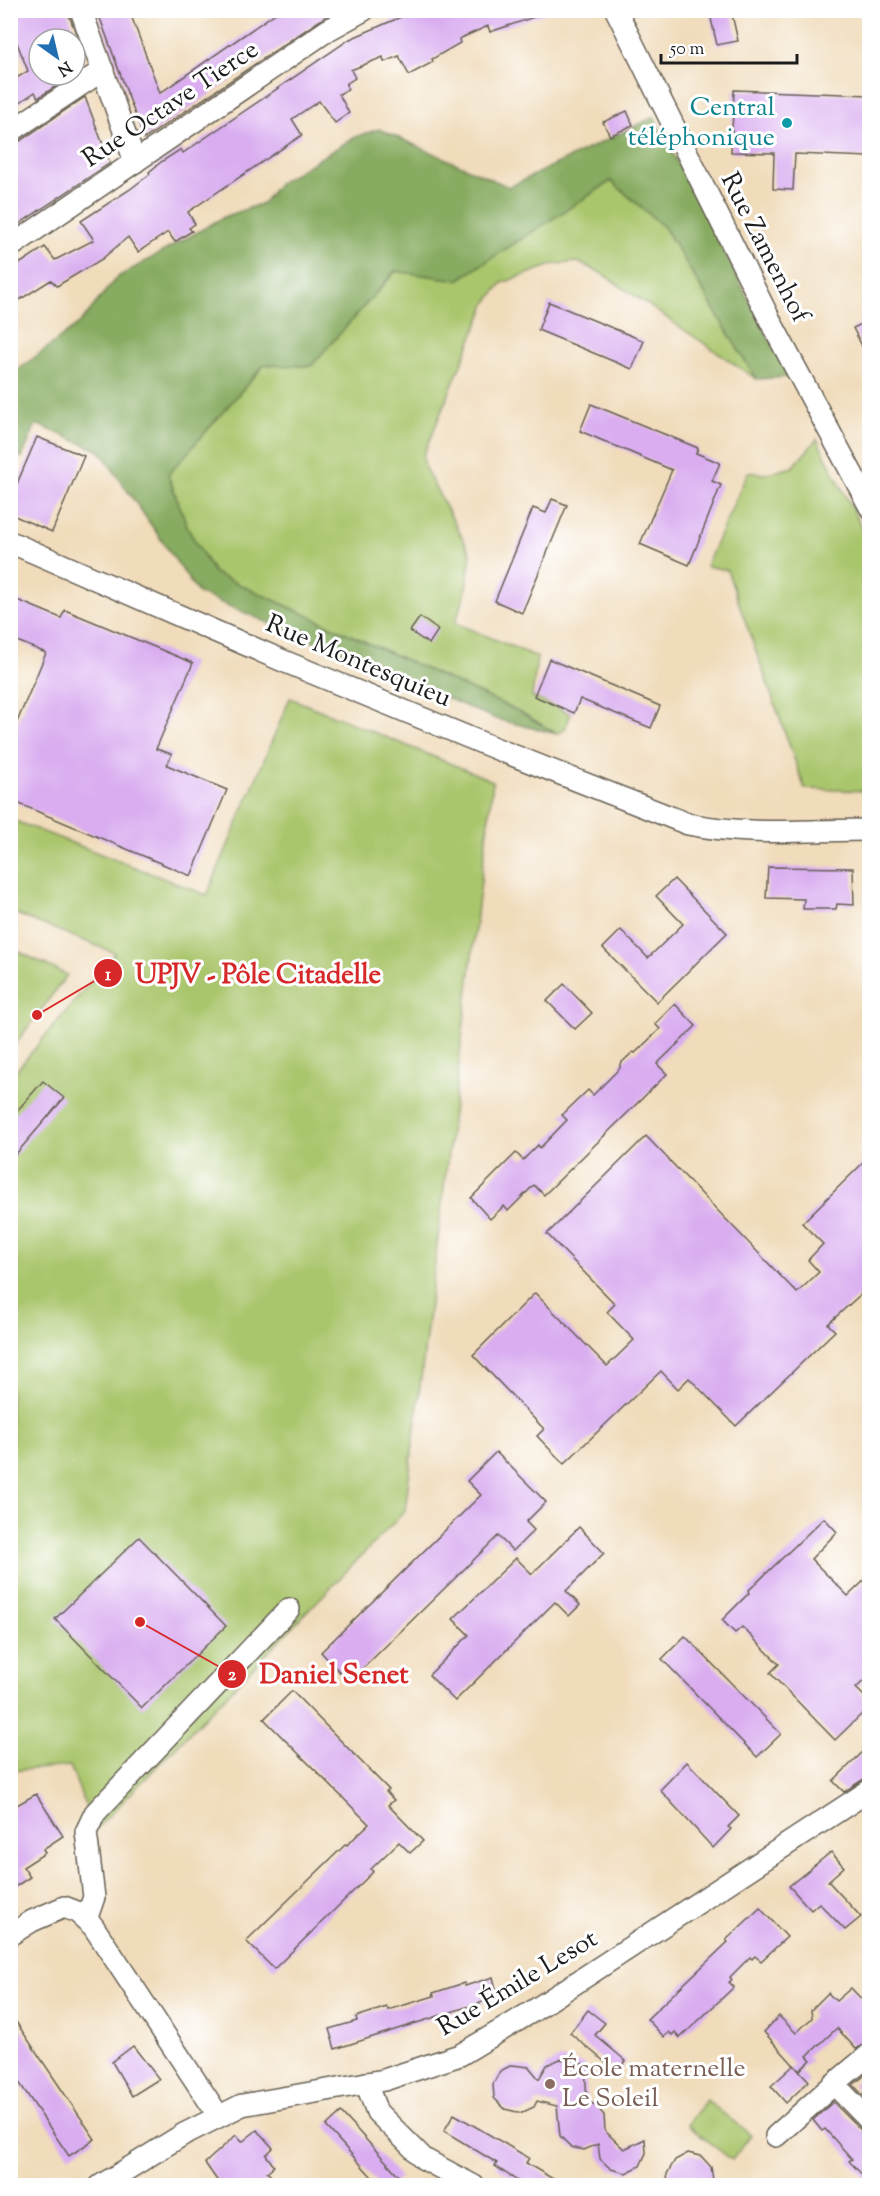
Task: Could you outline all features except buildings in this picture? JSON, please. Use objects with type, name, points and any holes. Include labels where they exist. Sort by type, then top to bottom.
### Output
[{"type":"street","points":[[81,10],[135,162]]},
{"type":"street","name":"Rue Octave Tierce","points":[[10,247],[328,30],[364,10]]},
{"type":"street","name":"Rue Zamenhof","points":[[616,10],[789,357],[870,507]]},
{"type":"street","points":[[10,132],[103,70]]},
{"type":"street","name":"Rue Montesquieu","points":[[10,542],[281,660],[492,747],[688,824],[713,829],[738,830],[870,830]]},
{"type":"street","points":[[86,1920],[94,1897],[86,1832],[95,1813],[288,1609]]},
{"type":"street","name":"Rue Émile Lesot","points":[[100,2186],[184,2134],[242,2105],[384,2080],[460,2055],[533,2011],[870,1790]]},
{"type":"street","points":[[10,1935],[32,1921],[64,1907],[77,1912],[93,1926],[218,2115]]},
{"type":"street","points":[[776,2136],[870,2054]]},
{"type":"street","points":[[366,2083],[377,2112],[424,2159],[474,2186]]},
{"type":"street","points":[[834,2084],[870,2121]]},
{"type":"green space","points":[[654,117],[789,377],[756,379],[665,228],[611,181],[458,280],[395,271],[311,366],[264,365],[168,475],[189,531],[214,573],[520,712],[557,734],[496,719],[198,593],[100,451],[36,424],[22,458],[11,447],[10,367],[14,373],[81,322],[116,278],[224,217],[263,203],[279,183],[355,137],[379,129],[509,187]]},
{"type":"green space","points":[[611,181],[665,228],[756,379],[601,273],[578,262],[555,264],[502,283],[487,302],[423,456],[425,468],[471,554],[465,595],[455,623],[537,657],[532,697],[571,714],[565,729],[557,734],[520,712],[214,573],[189,531],[168,475],[264,365],[311,366],[396,271],[458,280]]},
{"type":"green space","points":[[817,439],[869,542],[869,791],[805,789],[727,570],[706,566],[748,472],[764,474],[793,467]]},
{"type":"green space","points":[[290,698],[493,781],[405,1511],[95,1830],[70,1766],[11,1771],[10,1078],[115,953],[11,912],[10,819],[207,895]]},
{"type":"green space","points":[[11,948],[67,975],[11,1050]]},
{"type":"green space","points":[[706,2100],[751,2135],[732,2160],[687,2125]]},
{"type":"place","name":"Central téléphonique","points":[[787,123]]},
{"type":"place","name":"UPJV - Pôle Citadelle","points":[[37,1015]]},
{"type":"place","name":"Daniel Senet","points":[[140,1622]]},
{"type":"place","name":"École maternelle Le Soleil","points":[[550,2084]]}]
